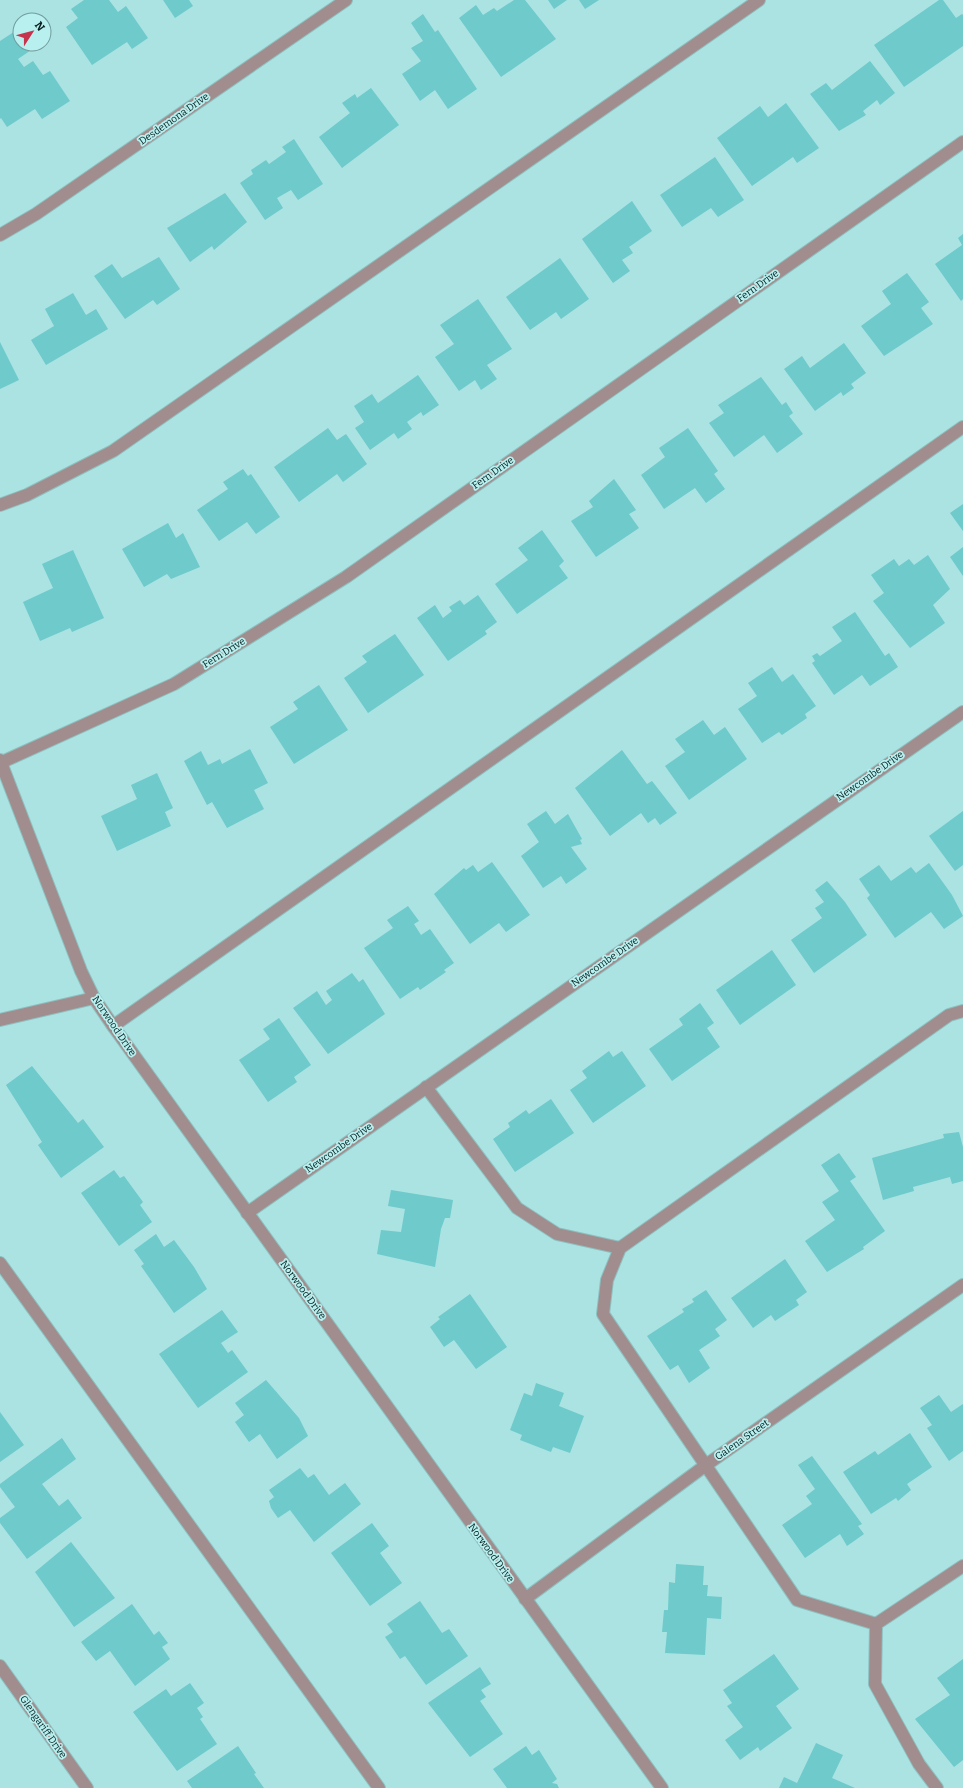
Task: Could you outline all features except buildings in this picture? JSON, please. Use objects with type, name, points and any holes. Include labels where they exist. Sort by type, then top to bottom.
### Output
[{"type":"street","name":"Desdemona Drive","points":[[0,235],[43,209],[346,0]]},
{"type":"street","points":[[0,505],[28,495],[113,451],[759,0]]},
{"type":"street","name":"Fern Drive","points":[[0,762],[174,684],[346,577],[963,142]]},
{"type":"street","points":[[112,1026],[963,427]]},
{"type":"street","name":"Newcombe Drive","points":[[247,1212],[963,712]]},
{"type":"street","name":"Norwood Drive","points":[[0,762],[81,972],[94,998],[112,1026],[662,1788]]},
{"type":"street","points":[[0,1020],[94,998]]},
{"type":"street","points":[[876,1624],[798,1600],[604,1314],[607,1280],[620,1248],[949,1014],[963,1011]]},
{"type":"street","points":[[426,1087],[517,1208],[557,1234],[620,1248]]},
{"type":"street","points":[[0,1263],[379,1788]]},
{"type":"street","name":"Galena Street","points":[[525,1599],[706,1465],[963,1285]]},
{"type":"street","points":[[876,1624],[963,1566]]},
{"type":"street","points":[[876,1624],[875,1684],[919,1764],[937,1788]]},
{"type":"street","name":"Glengariff Drive","points":[[0,1666],[87,1788]]}]
